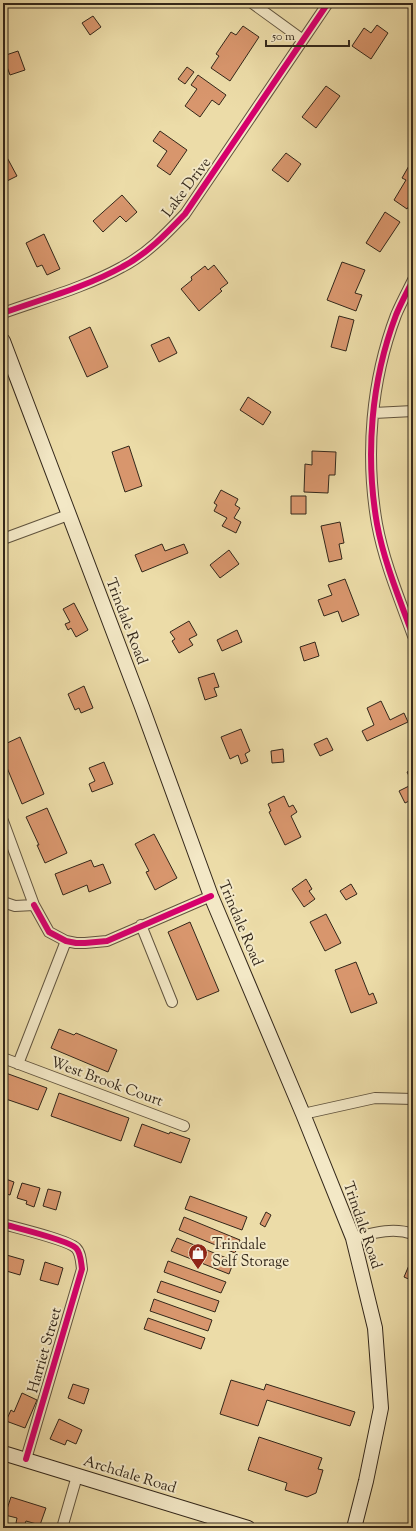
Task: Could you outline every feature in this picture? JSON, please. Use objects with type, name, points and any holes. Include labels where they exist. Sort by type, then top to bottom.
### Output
[{"type":"main road","name":"Trindale Road","points":[[3,341],[140,699],[211,896],[304,1114],[353,1238],[375,1328],[381,1408],[366,1481],[354,1528]]},
{"type":"main road","name":"Archdale Road","points":[[3,1452],[248,1528]]},
{"type":"street","points":[[252,3],[303,40]]},
{"type":"street","name":"Lake Drive","points":[[3,313],[88,282],[123,267],[159,241],[185,214],[328,3]]},
{"type":"street","points":[[413,280],[396,315],[383,355],[371,434],[371,470],[377,523],[395,586],[413,636]]},
{"type":"street","points":[[374,414],[413,410]]},
{"type":"street","points":[[3,539],[68,514]]},
{"type":"street","points":[[3,821],[34,906],[49,932],[66,941],[85,943],[107,941],[211,896]]},
{"type":"street","points":[[3,902],[15,906],[34,906]]},
{"type":"street","points":[[141,925],[172,1002]]},
{"type":"street","points":[[18,1064],[66,941]]},
{"type":"street","name":"West Brook Court","points":[[3,1058],[184,1126]]},
{"type":"street","points":[[304,1114],[375,1098],[413,1099]]},
{"type":"street","name":"Harriet Street","points":[[3,1224],[65,1242],[77,1248],[81,1258],[82,1268],[26,1459]]},
{"type":"street","points":[[353,1238],[383,1230],[408,1232],[413,1234]]},
{"type":"street","points":[[62,1528],[77,1476]]},
{"type":"building","points":[[93,16],[101,27],[90,35],[82,23]]},
{"type":"building","points":[[377,25],[388,33],[371,59],[352,46],[364,28],[371,33]]},
{"type":"building","points":[[243,26],[259,37],[230,81],[211,68],[219,56],[216,54],[231,32],[236,35]]},
{"type":"building","points":[[18,51],[25,70],[10,75],[3,56]]},
{"type":"building","points":[[187,67],[194,72],[185,84],[178,79]]},
{"type":"building","points":[[198,75],[226,95],[219,105],[212,100],[200,117],[185,106],[197,89],[191,85]]},
{"type":"building","points":[[326,86],[340,96],[316,128],[302,117]]},
{"type":"building","points":[[160,131],[187,150],[170,175],[157,166],[167,151],[153,141]]},
{"type":"building","points":[[3,150],[17,176],[3,183]]},
{"type":"building","points":[[286,153],[301,164],[288,182],[272,170]]},
{"type":"building","points":[[410,164],[413,166],[413,199],[407,209],[394,200],[406,180],[402,178]]},
{"type":"building","points":[[122,195],[137,212],[126,222],[120,216],[103,232],[93,221]]},
{"type":"building","points":[[385,212],[400,222],[380,252],[366,243]]},
{"type":"building","points":[[44,234],[60,269],[47,275],[42,265],[37,267],[26,243]]},
{"type":"building","points":[[342,262],[365,270],[355,293],[362,295],[356,311],[327,300]]},
{"type":"building","points":[[214,265],[228,283],[220,289],[222,291],[199,311],[181,289],[192,280],[191,277],[205,266],[208,270]]},
{"type":"building","points":[[339,316],[354,320],[346,351],[331,347]]},
{"type":"building","points":[[90,327],[108,367],[87,377],[69,337]]},
{"type":"building","points":[[169,337],[177,353],[159,362],[151,345]]},
{"type":"building","points":[[248,397],[271,412],[263,425],[240,410]]},
{"type":"building","points":[[129,446],[142,486],[125,492],[112,452]]},
{"type":"building","points":[[312,451],[336,452],[335,475],[329,475],[328,493],[304,492],[305,464],[312,465]]},
{"type":"building","points":[[410,464],[413,464],[413,477],[411,477]]},
{"type":"building","points":[[221,490],[238,499],[235,505],[240,508],[234,518],[241,522],[236,533],[222,526],[227,518],[214,511],[217,505],[214,503]]},
{"type":"building","points":[[291,496],[306,496],[306,514],[291,514]]},
{"type":"building","points":[[340,522],[344,543],[339,544],[342,559],[329,562],[321,526]]},
{"type":"building","points":[[162,544],[165,551],[184,544],[188,553],[142,572],[135,555]]},
{"type":"building","points":[[229,550],[239,564],[220,578],[210,565]]},
{"type":"building","points":[[345,579],[359,615],[342,622],[338,611],[324,616],[318,600],[332,595],[328,585]]},
{"type":"building","points":[[74,603],[88,630],[76,637],[71,628],[68,630],[65,624],[70,622],[63,609]]},
{"type":"building","points":[[189,621],[197,635],[189,639],[193,645],[179,653],[172,641],[175,639],[170,632]]},
{"type":"building","points":[[237,630],[242,642],[222,651],[217,640]]},
{"type":"building","points":[[315,642],[319,656],[304,661],[300,647]]},
{"type":"building","points":[[214,673],[219,687],[214,688],[217,696],[205,700],[198,678]]},
{"type":"building","points":[[84,686],[93,708],[81,713],[79,708],[75,710],[68,694]]},
{"type":"building","points":[[381,701],[390,720],[404,713],[408,722],[367,741],[362,731],[374,725],[367,708]]},
{"type":"building","points":[[241,729],[250,751],[245,754],[248,761],[241,764],[238,755],[230,759],[221,737]]},
{"type":"building","points":[[20,737],[44,794],[22,804],[3,758],[3,745]]},
{"type":"building","points":[[327,738],[333,750],[320,756],[314,744]]},
{"type":"building","points":[[283,749],[284,762],[272,763],[271,751]]},
{"type":"building","points":[[104,762],[113,784],[92,792],[89,784],[95,781],[89,768]]},
{"type":"building","points":[[413,769],[413,784],[407,772]]},
{"type":"building","points":[[413,784],[413,799],[405,803],[399,791]]},
{"type":"building","points":[[284,796],[289,807],[293,805],[297,812],[291,816],[301,837],[285,845],[269,812],[271,811],[268,804]]},
{"type":"building","points":[[47,808],[67,853],[45,863],[37,845],[39,845],[26,817]]},
{"type":"building","points":[[154,834],[177,878],[155,890],[146,872],[149,871],[135,844]]},
{"type":"building","points":[[91,860],[94,867],[103,864],[111,883],[89,892],[87,885],[63,895],[55,874]]},
{"type":"building","points":[[306,879],[312,889],[309,891],[315,899],[304,907],[292,889]]},
{"type":"building","points":[[351,884],[357,894],[346,900],[340,891]]},
{"type":"building","points":[[326,914],[341,943],[325,951],[310,922]]},
{"type":"building","points":[[190,922],[219,991],[197,1000],[168,932]]},
{"type":"building","points":[[356,962],[369,995],[373,993],[377,1003],[351,1013],[335,970]]},
{"type":"building","points":[[59,1029],[74,1035],[76,1033],[117,1050],[108,1072],[51,1048]]},
{"type":"building","points":[[3,1072],[47,1088],[38,1110],[3,1098]]},
{"type":"building","points":[[59,1093],[129,1118],[121,1141],[51,1116]]},
{"type":"building","points":[[142,1124],[169,1134],[170,1132],[190,1139],[181,1163],[134,1146]]},
{"type":"building","points":[[3,1178],[14,1182],[10,1195],[3,1193]]},
{"type":"building","points":[[22,1183],[40,1188],[34,1207],[26,1204],[27,1201],[17,1198]]},
{"type":"building","points":[[48,1189],[61,1192],[56,1210],[43,1206]]},
{"type":"building","points":[[190,1196],[247,1217],[242,1230],[185,1209]]},
{"type":"building","points":[[266,1212],[271,1215],[265,1227],[260,1224]]},
{"type":"building","points":[[184,1217],[240,1240],[235,1253],[179,1230]]},
{"type":"building","points":[[177,1238],[234,1261],[229,1274],[171,1251]]},
{"type":"building","points":[[3,1254],[24,1260],[20,1275],[3,1270]]},
{"type":"building","points":[[413,1256],[413,1281],[404,1277]]},
{"type":"building","points":[[168,1261],[226,1282],[221,1293],[164,1272]]},
{"type":"building","points":[[45,1262],[63,1268],[58,1285],[40,1280]]},
{"type":"building","points":[[161,1281],[219,1301],[215,1312],[157,1292]]},
{"type":"building","points":[[154,1299],[212,1320],[208,1331],[150,1311]]},
{"type":"building","points":[[148,1318],[205,1338],[201,1349],[144,1329]]},
{"type":"building","points":[[231,1380],[264,1390],[266,1384],[355,1412],[350,1426],[267,1400],[258,1426],[220,1414]]},
{"type":"building","points":[[73,1384],[89,1389],[84,1404],[68,1398]]},
{"type":"building","points":[[22,1393],[37,1400],[25,1428],[6,1421],[11,1410],[14,1412]]},
{"type":"building","points":[[59,1419],[82,1430],[76,1444],[67,1440],[65,1445],[50,1439]]},
{"type":"building","points":[[259,1437],[322,1458],[318,1469],[323,1470],[316,1493],[307,1497],[285,1490],[287,1483],[248,1470]]},
{"type":"building","points":[[11,1497],[46,1508],[40,1525],[26,1521],[24,1526],[16,1523],[17,1518],[5,1515]]},
{"type":"cycle path","points":[[3,313],[94,281],[131,262],[148,250],[163,236],[185,214],[328,3]]},
{"type":"cycle path","points":[[413,280],[396,315],[381,366],[376,392],[371,445],[373,498],[380,538],[393,581],[413,636]]},
{"type":"cycle path","points":[[34,905],[49,932],[66,941],[85,943],[107,941],[211,896]]},
{"type":"cycle path","points":[[3,1224],[63,1241],[71,1245],[79,1252],[82,1269],[26,1459]]},
{"type":"place","name":"Trindale Self Storage","points":[[198,1270]]}]
